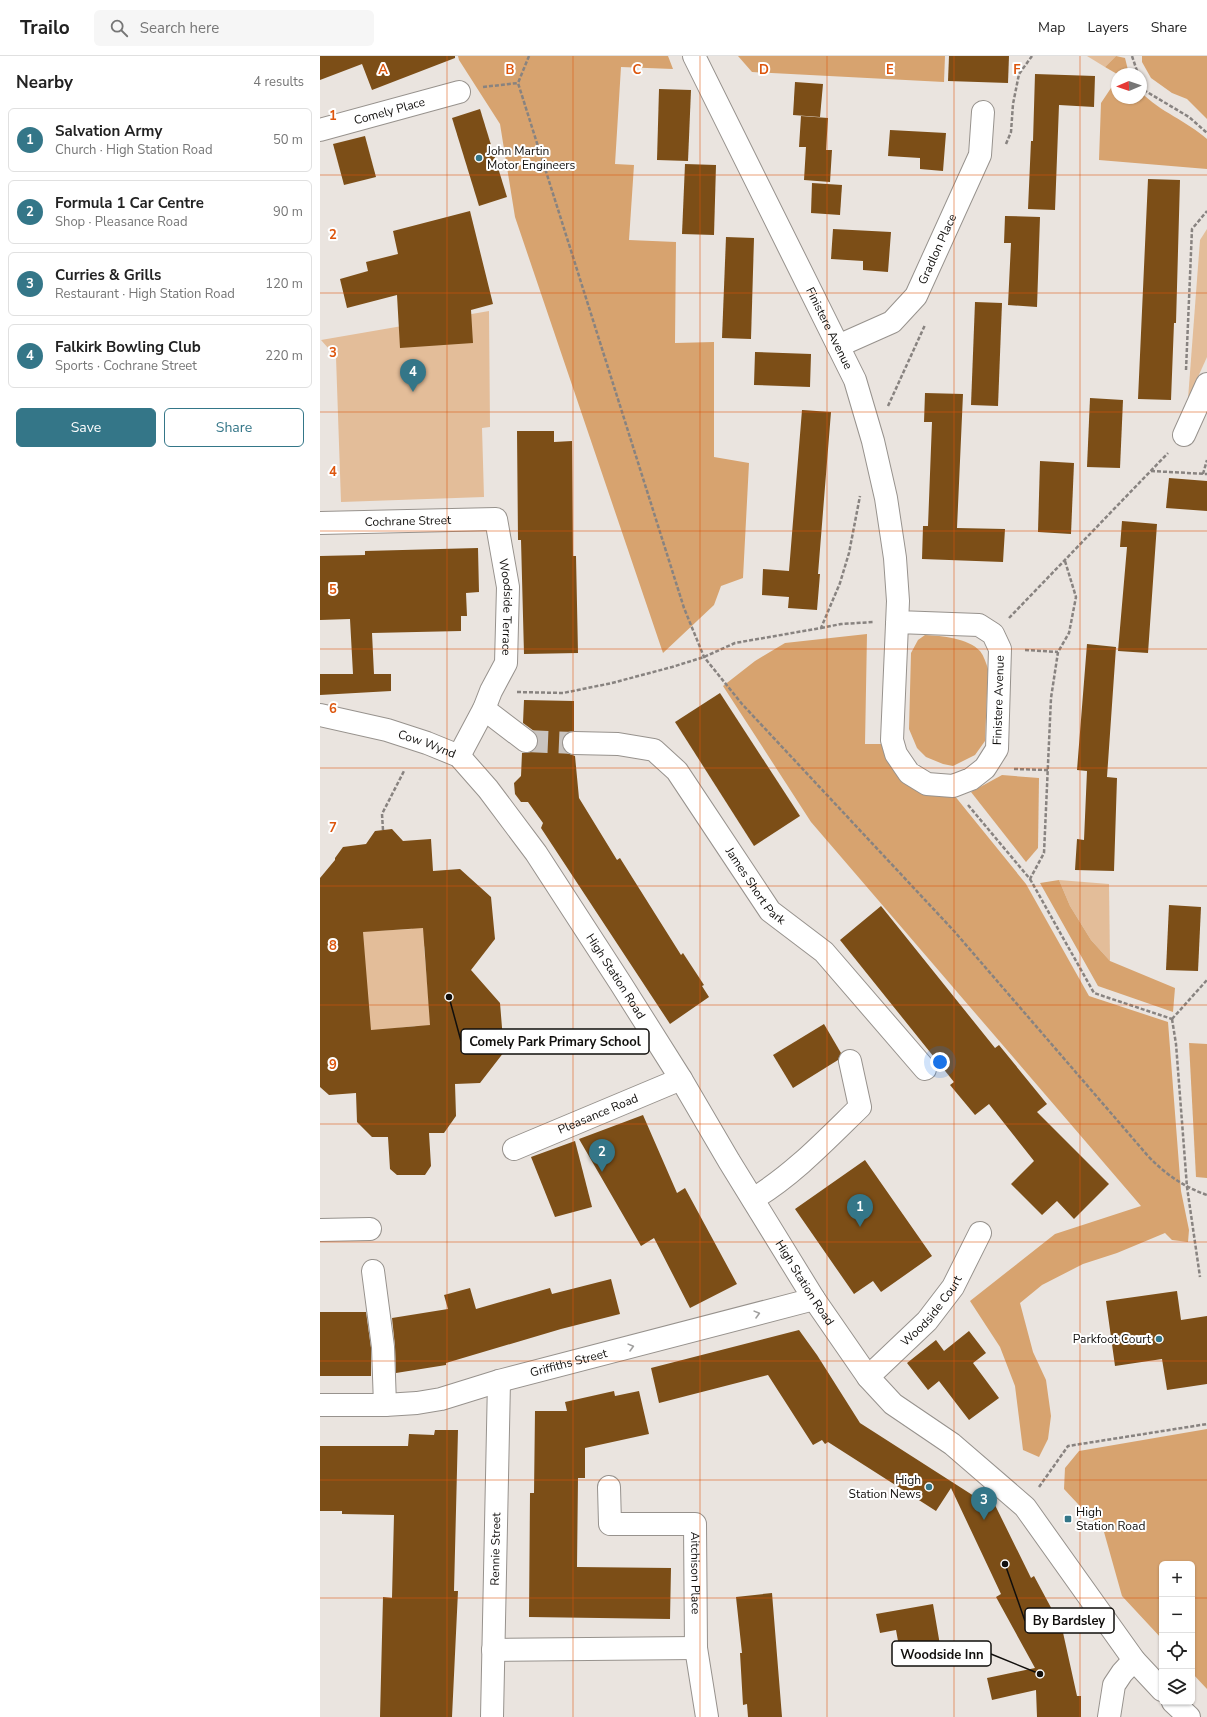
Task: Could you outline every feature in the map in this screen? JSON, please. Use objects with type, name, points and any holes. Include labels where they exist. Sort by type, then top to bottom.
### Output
[{"type":"street","name":"Finistere Avenue","points":[[694,56],[855,380],[873,441],[886,498],[895,558],[898,601],[897,622],[892,740],[896,754],[909,773],[927,784],[953,786],[971,779],[985,768],[997,748],[1000,649],[994,634],[979,625],[897,622]]},
{"type":"street","name":"Comely Place","points":[[320,130],[458,92]]},
{"type":"street","name":"Gradlon Place","points":[[838,346],[892,322],[916,296],[980,155],[983,112]]},
{"type":"street","points":[[1184,435],[1207,384]]},
{"type":"street","name":"Cochrane Street","points":[[320,523],[496,519]]},
{"type":"street","name":"Woodside Terrace","points":[[459,756],[506,664],[508,587],[496,519]]},
{"type":"street","points":[[488,700],[526,741]]},
{"type":"street","name":"Cow Wynd","points":[[320,715],[387,730],[427,743],[459,756],[488,789],[536,854]]},
{"type":"street","name":"James Short Park","points":[[574,743],[618,744],[654,750],[677,771],[770,911],[824,952],[925,1069]]},
{"type":"street","name":"High Station Road","points":[[536,854],[681,1079],[814,1299],[868,1377],[892,1404],[952,1444],[1025,1507],[1134,1660],[1159,1687]]},
{"type":"street","points":[[753,1199],[774,1186],[825,1141],[860,1107],[850,1061]]},
{"type":"street","name":"Pleasance Road","points":[[514,1149],[681,1079]]},
{"type":"street","points":[[320,1230],[370,1229]]},
{"type":"street","name":"Woodside Court","points":[[868,1377],[927,1321],[954,1287],[980,1233]]},
{"type":"street","points":[[373,1271],[383,1347],[385,1405]]},
{"type":"street","name":"Griffiths Street","points":[[320,1406],[385,1405],[417,1403],[441,1399],[499,1381],[814,1299]]},
{"type":"street","name":"Rennie Street","points":[[492,1717],[499,1381]]},
{"type":"street","name":"Aitchison Place","points":[[609,1487],[610,1524],[695,1524],[696,1648],[706,1717]]},
{"type":"street","points":[[493,1650],[696,1648]]},
{"type":"street","points":[[1108,1717],[1114,1685],[1122,1673],[1134,1660]]},
{"type":"street","points":[[1176,1705],[1189,1717]]},
{"type":"path","points":[[528,56],[518,83],[684,608],[704,656],[742,704],[954,931],[1148,1156],[1161,1169],[1187,1187],[1207,1195]]},
{"type":"path","points":[[1005,147],[1012,132],[1013,104],[1019,74],[1032,56]]},
{"type":"path","points":[[1132,56],[1136,68]]},
{"type":"path","points":[[458,92],[474,88],[518,83]]},
{"type":"path","points":[[1147,92],[1189,117],[1207,132]]},
{"type":"path","points":[[1186,372],[1192,229],[1207,210]]},
{"type":"path","points":[[873,441],[927,318]]},
{"type":"path","points":[[1023,604],[1184,435]]},
{"type":"path","points":[[1203,474],[1207,460]]},
{"type":"path","points":[[1150,472],[1207,474]]},
{"type":"path","points":[[821,628],[840,583],[849,553],[861,491]]},
{"type":"path","points":[[1030,879],[1044,852],[1051,698],[1058,652],[1069,633],[1076,597],[1065,561]]},
{"type":"path","points":[[488,700],[563,693],[612,683],[704,656],[735,643],[841,624],[870,622]]},
{"type":"path","points":[[1000,649],[1058,652]]},
{"type":"path","points":[[1011,769],[1048,770]]},
{"type":"path","points":[[382,830],[382,814],[404,771]]},
{"type":"path","points":[[953,786],[1030,879],[1094,993],[1172,1019]]},
{"type":"path","points":[[1172,1019],[1207,980]]},
{"type":"path","points":[[1172,1019],[1176,1044],[1187,1187],[1200,1277]]},
{"type":"path","points":[[1041,1484],[1068,1446],[1207,1424]]},
{"type":"shaded area","points":[[458,56],[668,56],[673,69],[621,67],[615,164],[634,165],[629,240],[676,242],[675,343],[714,342],[714,457],[749,463],[743,578],[721,586],[714,605],[663,653],[515,217],[500,124],[459,60]]},
{"type":"shaded area","points":[[738,56],[945,56],[944,82],[752,72]]},
{"type":"shaded area","points":[[1087,56],[1116,56],[1105,67]]},
{"type":"shaded area","points":[[1116,56],[1125,58],[1128,68],[1111,68],[1111,70],[1105,67]]},
{"type":"shaded area","points":[[1142,56],[1207,56],[1207,119],[1187,99],[1172,93],[1151,78],[1147,68],[1145,68],[1142,62]]},
{"type":"shaded area","points":[[1111,88],[1111,104],[1147,104],[1147,98],[1207,139],[1207,169],[1099,160],[1101,103]]},
{"type":"shaded area","points":[[1207,229],[1207,357],[1188,399],[1200,240]]},
{"type":"shaded area","points":[[489,311],[490,427],[482,428],[484,497],[341,502],[336,357],[321,340]]},
{"type":"shaded area","points":[[867,634],[865,744],[884,744],[954,795],[1026,884],[1089,996],[1168,1022],[1181,1191],[1189,1230],[1188,1242],[1172,1240],[1165,1233],[1117,1253],[1083,1264],[1042,1285],[1020,1303],[1033,1352],[1046,1380],[1051,1416],[1048,1439],[1039,1457],[1023,1450],[1015,1386],[1000,1347],[970,1301],[1055,1234],[1141,1206],[811,822],[723,686],[755,661],[785,643]]},
{"type":"shaded area","points":[[925,635],[954,638],[969,643],[980,651],[984,657],[988,669],[985,741],[975,755],[953,766],[943,764],[926,757],[917,748],[909,729],[911,653],[918,640]]},
{"type":"shaded area","points":[[1002,775],[1039,778],[1038,848],[1026,862],[971,792]]},
{"type":"shaded area","points":[[1059,880],[1109,884],[1110,961],[1091,940],[1070,906]]},
{"type":"shaded area","points":[[1059,880],[1070,906],[1091,940],[1110,961],[1175,988],[1173,1012],[1098,986],[1040,883]]},
{"type":"shaded area","points":[[411,908],[435,932],[424,947],[430,1015],[443,1028],[422,1032],[415,1026],[389,1029],[369,1057],[348,937],[371,911],[373,931],[412,929]]},
{"type":"shaded area","points":[[1189,1043],[1207,1044],[1207,1178],[1196,1177]]},
{"type":"shaded area","points":[[1207,1429],[1207,1689],[1195,1676],[1195,1561],[1159,1561],[1159,1636],[1122,1596],[1104,1532],[1064,1489],[1065,1468],[1079,1451]]},
{"type":"building","points":[[320,56],[455,56],[455,58],[372,90],[362,64],[320,80]]},
{"type":"building","points":[[949,56],[1009,56],[1008,83],[948,81]]},
{"type":"building","points":[[1035,74],[1095,76],[1094,107],[1059,105],[1055,210],[1028,209],[1031,141],[1033,141]]},
{"type":"building","points":[[795,82],[823,84],[820,117],[793,115]]},
{"type":"building","points":[[659,89],[691,90],[688,161],[657,160]]},
{"type":"building","name":"John Martin Motor Engineers","points":[[480,109],[507,197],[479,206],[452,118]]},
{"type":"building","points":[[801,116],[828,118],[826,150],[832,150],[830,182],[804,180],[806,147],[799,147]]},
{"type":"building","points":[[890,130],[946,133],[943,171],[920,169],[920,158],[888,156]]},
{"type":"building","points":[[365,136],[376,177],[344,185],[333,144]]},
{"type":"building","points":[[685,164],[716,165],[714,235],[682,234]]},
{"type":"building","points":[[1148,179],[1180,180],[1176,323],[1174,323],[1171,400],[1138,399]]},
{"type":"building","points":[[812,183],[842,185],[840,215],[811,213]]},
{"type":"building","points":[[470,211],[493,304],[471,310],[473,343],[400,348],[397,295],[347,308],[340,279],[368,271],[366,262],[398,254],[393,231]]},
{"type":"building","points":[[1005,216],[1040,217],[1037,307],[1008,305],[1011,243],[1004,243]]},
{"type":"building","points":[[833,229],[891,232],[888,272],[863,270],[863,261],[831,259]]},
{"type":"building","points":[[726,237],[754,238],[751,339],[722,338]]},
{"type":"building","points":[[975,302],[1002,303],[998,406],[971,405]]},
{"type":"building","points":[[755,352],[811,354],[810,387],[754,385]]},
{"type":"building","points":[[925,393],[963,394],[957,528],[1005,529],[1003,562],[922,559],[923,526],[928,526],[932,422],[924,422]]},
{"type":"building","points":[[1090,398],[1123,400],[1120,468],[1087,467]]},
{"type":"building","points":[[802,410],[831,412],[818,574],[820,574],[817,610],[788,608],[789,597],[762,595],[763,569],[789,571]]},
{"type":"building","points":[[517,431],[554,431],[554,442],[572,441],[573,556],[576,556],[578,653],[524,654],[521,540],[518,540]]},
{"type":"building","points":[[1040,461],[1074,463],[1071,534],[1038,532]]},
{"type":"building","points":[[1169,478],[1207,481],[1207,511],[1166,508]]},
{"type":"building","points":[[1122,521],[1157,524],[1148,653],[1118,651],[1127,547],[1120,547]]},
{"type":"building","points":[[478,548],[479,592],[466,593],[467,616],[461,616],[461,631],[372,633],[374,674],[391,674],[391,691],[320,695],[320,674],[353,674],[350,619],[320,620],[320,556],[365,555],[365,551]]},
{"type":"building","points":[[1087,644],[1116,647],[1107,777],[1117,778],[1114,871],[1075,870],[1077,839],[1084,840],[1087,771],[1077,770]]},
{"type":"building","points":[[720,693],[800,816],[754,846],[675,722]]},
{"type":"building","points":[[524,700],[574,701],[574,731],[568,732],[564,736],[562,743],[563,749],[567,753],[575,756],[579,798],[617,860],[620,858],[681,955],[683,953],[704,985],[702,986],[709,997],[670,1024],[541,828],[543,823],[528,802],[521,802],[515,794],[514,783],[521,776],[522,753],[531,752],[536,748],[538,742],[534,731],[523,723]]},
{"type":"building","points":[[392,829],[403,841],[431,839],[433,871],[460,869],[491,897],[495,939],[471,970],[500,1003],[504,1052],[480,1083],[455,1084],[456,1116],[444,1133],[429,1133],[431,1166],[425,1175],[397,1175],[390,1169],[388,1137],[372,1137],[357,1122],[356,1093],[329,1095],[320,1087],[320,878],[335,860],[343,847],[366,844],[375,831]],"holes":[[[423,928],[430,1025],[371,1030],[363,932]]]},
{"type":"building","points":[[1169,905],[1201,907],[1198,971],[1166,970]]},
{"type":"building","points":[[881,906],[995,1048],[999,1045],[1047,1104],[1037,1112],[1109,1184],[1074,1219],[1057,1201],[1042,1215],[1011,1184],[1034,1161],[989,1104],[975,1115],[950,1085],[954,1082],[840,940]]},
{"type":"building","points":[[824,1024],[841,1053],[838,1060],[793,1088],[773,1055]]},
{"type":"building","points":[[643,1115],[677,1193],[685,1188],[737,1284],[690,1308],[654,1238],[641,1246],[579,1139]]},
{"type":"building","points":[[575,1141],[592,1207],[555,1217],[531,1157]]},
{"type":"building","points":[[865,1160],[932,1256],[881,1292],[873,1281],[854,1294],[795,1209]]},
{"type":"building","points":[[611,1279],[620,1314],[561,1329],[446,1363],[446,1365],[396,1373],[392,1318],[448,1309],[444,1295],[470,1288],[476,1309],[550,1288],[552,1294]]},
{"type":"building","name":"Parkfoot Court","points":[[1177,1291],[1181,1320],[1207,1316],[1207,1384],[1167,1390],[1162,1359],[1115,1366],[1106,1301]]},
{"type":"building","points":[[320,1312],[366,1312],[371,1348],[371,1376],[320,1376]]},
{"type":"building","points":[[799,1330],[817,1355],[860,1423],[988,1505],[994,1503],[1031,1578],[1034,1576],[1062,1628],[1077,1696],[1081,1696],[1081,1717],[1037,1717],[1036,1690],[992,1700],[987,1678],[1035,1668],[996,1597],[1001,1594],[951,1488],[936,1511],[828,1442],[825,1444],[822,1440],[813,1445],[768,1375],[659,1403],[651,1368]]},
{"type":"building","points":[[969,1331],[986,1353],[973,1363],[999,1398],[969,1420],[939,1381],[928,1390],[907,1363],[936,1340],[944,1351]]},
{"type":"building","points":[[614,1391],[615,1396],[639,1391],[649,1434],[585,1448],[585,1478],[578,1478],[577,1567],[671,1568],[670,1619],[529,1617],[530,1493],[534,1493],[535,1411],[567,1411],[565,1402]]},
{"type":"building","points":[[435,1430],[458,1430],[454,1591],[458,1591],[452,1717],[380,1717],[383,1597],[392,1598],[394,1515],[342,1514],[342,1511],[320,1511],[320,1446],[408,1446],[409,1434],[434,1435]]},
{"type":"building","points":[[772,1593],[782,1717],[748,1717],[747,1704],[743,1705],[740,1653],[742,1653],[736,1597]]},
{"type":"building","points":[[933,1604],[940,1645],[900,1652],[896,1630],[880,1633],[876,1614]]},
{"type":"tunnel","points":[[526,741],[574,743]]},
{"type":"place","name":"John Martin Motor Engineers","points":[[479,158]]},
{"type":"place","name":"Falkirk Bowling Club","points":[[413,392]]},
{"type":"place","name":"Comely Park Primary School","points":[[449,997]]},
{"type":"place","name":"Formula 1 Car Centre","points":[[602,1172]]},
{"type":"place","name":"Salvation Army","points":[[860,1227]]},
{"type":"place","name":"Parkfoot Court","points":[[1159,1339]]},
{"type":"place","name":"High Station News","points":[[929,1487]]},
{"type":"place","name":"High Station Road","points":[[1068,1519]]},
{"type":"place","name":"Curries & Grills","points":[[984,1520]]},
{"type":"place","name":"By Bardsley","points":[[1005,1564]]},
{"type":"place","name":"Woodside Inn","points":[[1040,1674]]}]
